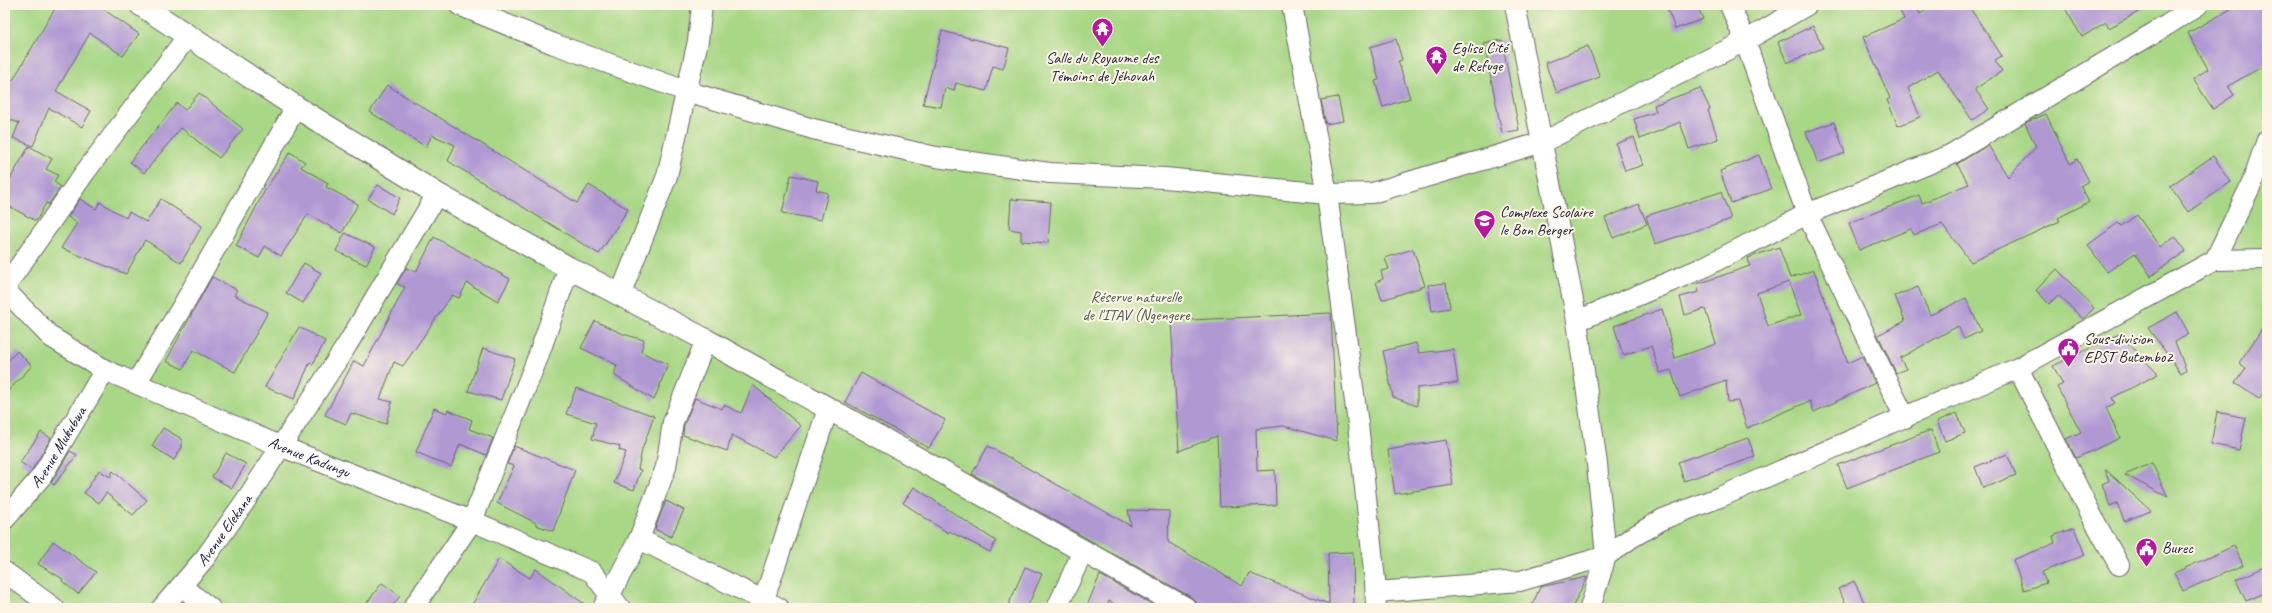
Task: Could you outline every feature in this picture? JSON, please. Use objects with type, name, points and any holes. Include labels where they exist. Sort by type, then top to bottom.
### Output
[{"type":"street","points":[[141,5],[187,37],[296,107],[437,194],[569,268],[621,293],[706,340],[1185,608]]},
{"type":"street","points":[[459,5],[554,44],[686,92],[813,129],[936,157],[1050,173],[1165,178],[1327,194],[1372,194],[1543,142],[1745,41],[1807,5]]},
{"type":"street","points":[[621,293],[668,176],[698,41],[702,5]]},
{"type":"street","points":[[1292,5],[1327,194],[1358,424],[1376,600],[1520,581],[1606,556],[1631,538],[1663,519],[1720,497],[2018,368],[2215,260],[2267,259]]},
{"type":"street","points":[[1515,5],[1577,321],[1597,464],[1606,556],[1590,608]]},
{"type":"street","points":[[1730,5],[1745,41],[1807,214],[1905,418]]},
{"type":"street","points":[[1577,321],[1700,269],[1807,214],[1950,155],[2198,5]]},
{"type":"street","points":[[5,287],[83,175],[187,37]]},
{"type":"street","points":[[136,383],[182,307],[296,107]]},
{"type":"street","points":[[2215,260],[2252,183],[2267,140]]},
{"type":"street","name":"Avenue Elekana","points":[[162,608],[182,587],[246,500],[347,345],[437,194]]},
{"type":"street","points":[[413,608],[472,522],[538,357],[569,268]]},
{"type":"street","name":"Avenue Kadungu","points":[[5,290],[51,337],[105,370],[280,446],[472,522],[592,572],[611,604]]},
{"type":"street","points":[[611,604],[639,539],[666,468],[673,422],[706,340]]},
{"type":"street","points":[[2018,368],[2095,522],[2119,565]]},
{"type":"street","name":"Avenue Mukubwa","points":[[5,519],[41,477],[105,370]]},
{"type":"street","points":[[639,539],[768,605],[828,409]]},
{"type":"street","points":[[1057,608],[1083,551]]},
{"type":"street","points":[[5,572],[54,608]]},
{"type":"street","points":[[182,587],[210,608]]},
{"type":"green space","name":"Réserve naturelle de l'ITAV (Ngengere","points":[[5,5],[2267,5],[2267,608],[5,608]]},
{"type":"building","points":[[57,5],[97,5],[139,34],[123,56],[90,33],[56,91],[91,111],[82,127],[49,108],[33,146],[13,138],[19,123],[5,118],[5,77],[13,80]]},
{"type":"building","points":[[1666,5],[1697,5],[1703,19],[1675,29]]},
{"type":"building","points":[[1897,5],[1916,5],[1920,14],[1935,5],[1968,5],[2002,56],[1995,60],[2002,71],[1975,89],[1989,109],[1972,120],[1938,70],[1908,88],[1920,117],[1898,126],[1887,100],[1890,98],[1863,37],[1904,19]]},
{"type":"building","points":[[2063,5],[2151,5],[2109,28],[2106,22],[2082,37]]},
{"type":"building","points":[[2238,5],[2267,5],[2267,64],[2228,86],[2234,95],[2213,109],[2193,79],[2208,69],[2188,33]]},
{"type":"building","points":[[1813,26],[1823,48],[1787,63],[1778,42]]},
{"type":"building","points":[[942,31],[1009,48],[1003,69],[993,66],[986,91],[956,83],[954,91],[945,88],[941,107],[923,104]]},
{"type":"building","points":[[1396,39],[1402,60],[1398,61],[1410,98],[1383,107],[1375,81],[1379,80],[1370,47]]},
{"type":"building","points":[[1502,40],[1519,130],[1502,133],[1484,44]]},
{"type":"building","points":[[1588,46],[1600,77],[1557,93],[1545,63]]},
{"type":"building","points":[[387,85],[577,203],[589,185],[628,209],[599,254],[448,161],[455,145],[432,135],[426,147],[370,112]]},
{"type":"building","points":[[1700,88],[1710,109],[1708,110],[1718,139],[1689,149],[1680,122],[1640,139],[1634,119],[1656,112],[1654,105]]},
{"type":"building","points":[[199,93],[243,129],[219,158],[181,128],[144,173],[130,162],[177,103],[185,110]]},
{"type":"building","points":[[1338,97],[1343,121],[1326,124],[1321,100]]},
{"type":"building","points":[[2046,114],[2070,164],[2077,159],[2089,181],[2080,186],[2089,202],[2058,218],[2060,221],[1971,262],[1942,224],[1914,235],[1911,229],[1859,250],[1849,223],[1919,195],[1922,203],[1969,184],[1957,164],[1988,145],[2008,177],[2036,147],[2025,123]]},
{"type":"building","points":[[1834,122],[1845,153],[1818,163],[1806,132]]},
{"type":"building","points":[[1634,137],[1643,165],[1625,171],[1616,144]]},
{"type":"building","points":[[29,146],[52,159],[46,169],[58,175],[54,182],[61,187],[49,204],[46,203],[36,221],[5,204],[5,188]]},
{"type":"building","points":[[290,152],[305,162],[301,167],[328,183],[326,187],[358,204],[342,233],[308,214],[281,256],[265,246],[259,258],[236,246],[265,190]]},
{"type":"building","points":[[1759,155],[1771,189],[1731,203],[1720,171]]},
{"type":"building","points":[[2213,156],[2231,182],[2188,212],[2170,186]]},
{"type":"building","points":[[791,175],[818,181],[816,190],[828,193],[821,220],[782,213]]},
{"type":"building","points":[[378,185],[400,198],[392,214],[368,199]]},
{"type":"building","points":[[1721,192],[1731,219],[1655,244],[1646,216]]},
{"type":"building","points":[[80,199],[96,209],[100,202],[126,218],[129,212],[146,222],[161,199],[202,226],[181,263],[145,240],[126,274],[61,248],[77,223],[68,217]]},
{"type":"building","points":[[1011,199],[1051,202],[1048,243],[1021,241],[1021,231],[1009,229]]},
{"type":"building","points":[[1639,204],[1647,224],[1613,238],[1605,218]]},
{"type":"building","points":[[2137,215],[2160,247],[2175,236],[2186,251],[2151,276],[2135,253],[2107,272],[2088,245],[2118,223],[2121,226]]},
{"type":"building","points":[[345,233],[375,247],[366,265],[336,251]]},
{"type":"building","points":[[434,237],[510,279],[498,301],[467,283],[459,298],[452,295],[403,366],[394,362],[380,399],[392,402],[386,424],[351,413],[346,424],[325,415],[354,361],[364,366],[405,287],[397,284],[406,268],[416,272]]},
{"type":"building","points":[[1779,247],[1790,278],[1814,270],[1848,363],[1862,356],[1875,383],[1814,412],[1810,401],[1747,428],[1738,401],[1728,402],[1726,380],[1680,397],[1671,370],[1660,373],[1651,346],[1623,355],[1614,326],[1662,309],[1675,358],[1716,344],[1705,309],[1685,315],[1680,297],[1699,292],[1697,284],[1750,266],[1748,258]],"holes":[[[1789,282],[1801,315],[1768,326],[1757,293]]]},
{"type":"building","points":[[1413,249],[1425,286],[1382,300],[1376,282],[1383,279],[1381,271],[1389,269],[1385,258]]},
{"type":"building","points":[[304,263],[321,273],[303,303],[286,293]]},
{"type":"building","points":[[2057,269],[2094,308],[2083,319],[2058,295],[2049,304],[2036,290]]},
{"type":"building","points":[[212,277],[237,290],[234,295],[268,312],[235,372],[193,350],[183,369],[166,361]]},
{"type":"building","points":[[1446,283],[1450,308],[1432,311],[1428,285]]},
{"type":"building","points":[[1918,287],[1930,315],[1966,298],[1981,331],[1964,339],[1958,326],[1900,358],[1906,369],[1896,373],[1878,335],[1905,321],[1895,296]]},
{"type":"building","points":[[2177,312],[2189,334],[2175,342],[2186,370],[2181,373],[2148,328]]},
{"type":"building","points":[[1331,313],[1337,441],[1284,426],[1256,429],[1257,471],[1275,470],[1276,505],[1220,507],[1217,436],[1179,451],[1171,321]]},
{"type":"building","points":[[595,321],[623,334],[644,340],[641,352],[668,364],[654,400],[614,375],[617,365],[581,348]]},
{"type":"building","points":[[2267,322],[2267,386],[2259,399],[2235,383],[2246,368],[2239,363]]},
{"type":"building","points":[[299,327],[325,341],[313,364],[310,362],[294,399],[265,387]]},
{"type":"building","points":[[2119,334],[2158,374],[2112,398],[2115,403],[2106,408],[2120,438],[2076,458],[2066,439],[2081,432],[2057,387],[2063,384],[2053,366]]},
{"type":"building","points":[[1416,343],[1419,353],[1453,349],[1458,383],[1417,388],[1417,406],[1393,397],[1383,351]]},
{"type":"building","points":[[483,348],[515,359],[501,400],[468,391]]},
{"type":"building","points":[[17,351],[32,366],[5,394],[5,364]]},
{"type":"building","points":[[861,373],[945,420],[929,448],[845,402]]},
{"type":"building","points":[[753,385],[801,426],[774,457],[732,435],[727,451],[683,435],[684,425],[695,398],[722,409],[724,405],[741,413]]},
{"type":"building","points":[[576,388],[654,416],[642,450],[638,469],[641,470],[634,490],[614,483],[626,452],[619,450],[620,446],[592,439],[596,423],[566,414]]},
{"type":"building","points":[[434,408],[447,413],[448,410],[472,420],[469,429],[493,438],[486,455],[460,444],[451,467],[416,452]]},
{"type":"building","points":[[2217,412],[2246,418],[2239,450],[2211,444]]},
{"type":"building","points":[[1957,413],[1965,433],[1945,441],[1937,421]]},
{"type":"building","points":[[163,428],[182,439],[182,447],[174,460],[152,446]]},
{"type":"building","points":[[1931,430],[1939,452],[1847,488],[1838,465]]},
{"type":"building","points":[[41,432],[51,438],[32,470],[20,462]]},
{"type":"building","points":[[1748,438],[1755,457],[1684,481],[1678,462]]},
{"type":"building","points":[[1446,440],[1453,485],[1395,494],[1388,450]]},
{"type":"building","points":[[514,446],[575,470],[553,531],[536,525],[536,523],[497,503],[514,466],[507,464]]},
{"type":"building","points":[[988,446],[1131,526],[1128,510],[1169,511],[1168,542],[1242,586],[1249,573],[1329,604],[1328,553],[1353,552],[1354,608],[1197,608],[1196,602],[1191,597],[972,474]]},
{"type":"building","points":[[70,451],[77,455],[54,485],[51,483]]},
{"type":"building","points":[[226,453],[246,464],[232,488],[212,477]]},
{"type":"building","points":[[2007,454],[2016,475],[1983,488],[1975,467]]},
{"type":"building","points":[[2152,463],[2168,497],[2125,475]]},
{"type":"building","points":[[2105,469],[2151,511],[2124,521],[2117,503],[2110,506],[2102,484],[2109,481]]},
{"type":"building","points":[[99,470],[110,477],[113,471],[147,500],[133,515],[106,493],[99,503],[84,493]]},
{"type":"building","points":[[914,487],[996,541],[990,552],[949,531],[948,533],[903,503]]},
{"type":"building","points":[[666,501],[684,510],[671,537],[655,529]]},
{"type":"building","points":[[2074,528],[2085,555],[2042,572],[2046,583],[2024,590],[2013,560],[2055,543],[2053,536]]},
{"type":"building","points":[[53,541],[96,572],[78,594],[62,581],[63,579],[38,564]]},
{"type":"building","points":[[2234,546],[2243,565],[2183,591],[2174,573]]},
{"type":"building","points":[[499,559],[530,578],[536,569],[590,608],[470,608]]},
{"type":"building","points":[[2267,566],[2267,592],[2246,601],[2236,580]]},
{"type":"building","points":[[1025,567],[1042,574],[1027,608],[1007,608]]},
{"type":"building","points":[[1100,575],[1159,608],[1122,608],[1109,601],[1106,608],[1086,608]]},
{"type":"building","points":[[1587,577],[1572,608],[1531,608],[1540,587]]},
{"type":"building","points":[[1854,581],[1867,608],[1848,608],[1838,589]]},
{"type":"building","points":[[382,583],[400,596],[391,608],[363,608]]},
{"type":"place","name":"Salle du Royaume des Témoins de Jéhovah","points":[[1102,48]]},
{"type":"place","name":"Eglise Cité de Refuge","points":[[1437,76]]},
{"type":"place","name":"Complexe Scolaire le Bon Berger","points":[[1485,240]]},
{"type":"place","name":"Sous-division EPST Butembo2","points":[[2068,368]]},
{"type":"place","name":"Burec","points":[[2146,568]]}]
